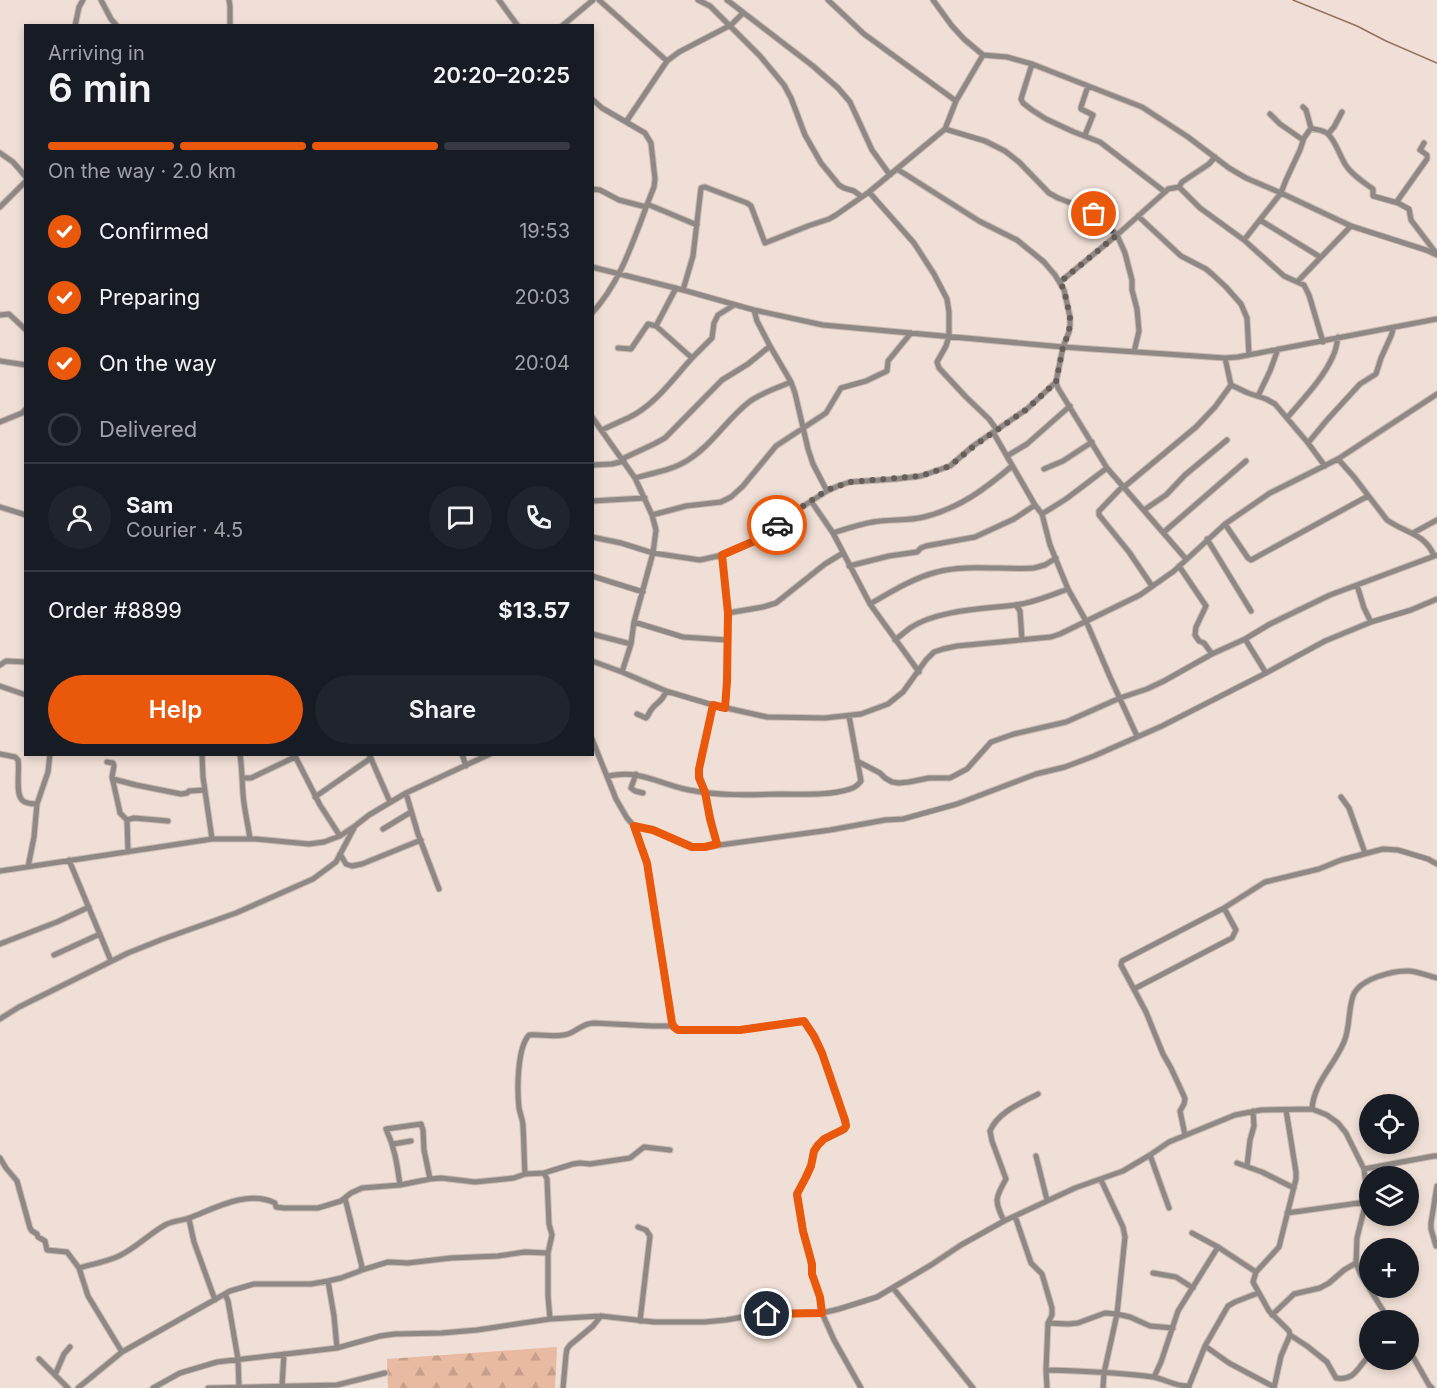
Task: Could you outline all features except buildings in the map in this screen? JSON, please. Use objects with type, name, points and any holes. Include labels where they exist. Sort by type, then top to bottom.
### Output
[{"type":"street","points":[[75,24],[83,0]]},
{"type":"street","points":[[101,0],[115,24]]},
{"type":"street","points":[[229,0],[230,24]]},
{"type":"street","points":[[499,0],[516,24]]},
{"type":"street","points":[[564,24],[592,0]]},
{"type":"street","points":[[599,0],[667,62]]},
{"type":"street","points":[[698,0],[710,6],[760,56],[791,98],[805,135],[821,164],[839,185],[862,197]]},
{"type":"street","points":[[727,0],[838,88],[850,102],[872,150],[890,175]]},
{"type":"street","points":[[828,0],[864,34],[956,102]]},
{"type":"street","points":[[933,0],[952,26],[983,55],[1007,57],[1032,64],[1142,107],[1246,178],[1351,226],[1437,255]]},
{"type":"street","points":[[626,122],[667,62],[679,52],[730,26],[744,13]]},
{"type":"street","points":[[656,326],[680,289],[693,256],[700,190],[703,187],[751,206],[766,243],[829,219],[869,192],[945,129],[956,102],[983,55]]},
{"type":"street","points":[[1032,64],[1021,99],[1023,103],[1046,119],[1100,142],[1165,192]]},
{"type":"street","points":[[1085,135],[1093,115],[1081,109],[1088,86]]},
{"type":"street","points":[[594,101],[602,108],[645,133],[651,143],[655,179],[619,274],[605,298],[594,310]]},
{"type":"street","points":[[1244,240],[1281,193],[1303,140],[1311,128],[1303,107]]},
{"type":"street","points":[[1328,134],[1342,112]]},
{"type":"street","points":[[1270,114],[1303,140]]},
{"type":"street","points":[[1311,128],[1328,134],[1353,174],[1373,189],[1373,196],[1398,203],[1409,209],[1411,220],[1437,255]]},
{"type":"street","points":[[945,129],[985,141],[1005,151],[1049,193],[1094,214],[1117,235],[1125,253],[1137,309],[1139,331],[1134,352]]},
{"type":"street","points":[[1398,203],[1427,159],[1427,155],[1420,150],[1425,143]]},
{"type":"street","points":[[0,153],[13,162],[24,176]]},
{"type":"street","points":[[1060,282],[1168,189],[1179,187],[1182,182],[1209,164],[1215,157]]},
{"type":"street","points":[[897,169],[980,221],[1017,240],[1044,262],[1060,282],[1070,317],[1069,332],[1063,347],[1056,382],[1058,388],[1107,468],[1186,559]]},
{"type":"street","points":[[0,207],[24,181]]},
{"type":"street","points":[[1179,187],[1200,208],[1244,240],[1284,276],[1304,285],[1323,342]]},
{"type":"street","points":[[594,189],[619,200],[646,205],[697,225]]},
{"type":"street","points":[[869,192],[914,243],[947,299],[949,336],[937,362],[939,368],[989,418],[1006,456],[1042,514],[1047,537],[1068,589],[1086,621],[1137,736]]},
{"type":"street","points":[[1138,216],[1180,256],[1212,274],[1241,304],[1247,318],[1249,355]]},
{"type":"street","points":[[1260,220],[1320,257]]},
{"type":"street","points":[[1298,281],[1351,226]]},
{"type":"street","points":[[594,268],[754,310],[823,325],[1063,347],[1225,358],[1323,342],[1437,319]]},
{"type":"street","points":[[602,430],[627,418],[660,394],[712,338],[714,323],[718,315],[734,304]]},
{"type":"street","points":[[754,310],[757,321],[791,382],[808,449],[827,490]]},
{"type":"street","points":[[0,315],[9,314],[24,328]]},
{"type":"street","points":[[618,348],[631,349],[648,324],[656,326],[692,358]]},
{"type":"street","points":[[1308,443],[1360,384],[1376,374],[1394,327]]},
{"type":"street","points":[[652,515],[686,506],[726,500],[743,486],[776,446],[826,414],[841,388],[866,381],[887,370],[888,361],[911,333]]},
{"type":"street","points":[[1287,418],[1328,366],[1338,338]]},
{"type":"street","points":[[594,465],[612,464],[623,460],[665,438],[722,380],[748,364],[770,346]]},
{"type":"street","points":[[1258,396],[1278,349]]},
{"type":"street","points":[[1152,586],[1129,552],[1099,515],[1099,511],[1124,486],[1196,427],[1215,407],[1231,385],[1225,358]]},
{"type":"street","points":[[0,361],[24,365]]},
{"type":"street","points":[[635,478],[685,462],[702,449],[748,402],[791,382]]},
{"type":"street","points":[[594,537],[653,553],[700,560],[722,555],[759,539],[827,490],[850,482],[921,476],[950,466],[1027,409],[1056,382]]},
{"type":"street","points":[[1231,385],[1271,401],[1325,466]]},
{"type":"street","points":[[594,663],[666,691],[713,705],[767,717],[825,718],[861,714],[888,704],[903,692],[934,652],[957,646],[1052,637],[1140,595],[1179,566],[1225,524],[1270,493],[1338,459],[1437,394]]},
{"type":"street","points":[[1006,456],[1027,444],[1070,406]]},
{"type":"street","points":[[0,422],[24,411]]},
{"type":"street","points":[[594,420],[635,478],[652,515],[656,530],[653,553],[622,672]]},
{"type":"street","points":[[1144,510],[1166,495],[1185,475],[1227,440]]},
{"type":"street","points":[[1044,469],[1063,461],[1092,442]]},
{"type":"street","points":[[857,761],[885,778],[899,783],[929,778],[950,778],[967,769],[991,742],[1065,722],[1120,698],[1158,685],[1212,654],[1330,595],[1436,555],[1413,533],[1387,520],[1338,459]]},
{"type":"street","points":[[1164,532],[1246,461]]},
{"type":"street","points":[[833,533],[872,522],[906,520],[936,514],[981,492],[1012,466]]},
{"type":"street","points":[[1042,514],[1107,468]]},
{"type":"street","points":[[1225,524],[1251,560],[1368,496]]},
{"type":"street","points":[[594,501],[645,498]]},
{"type":"street","points":[[811,501],[833,533],[870,604],[918,672]]},
{"type":"street","points":[[849,566],[917,552],[926,546],[975,537],[1014,519],[1035,505]]},
{"type":"street","points":[[0,507],[24,514]]},
{"type":"street","points":[[1413,533],[1437,520]]},
{"type":"street","points":[[1207,539],[1251,611]]},
{"type":"street","points":[[728,613],[776,603],[825,564],[843,553]]},
{"type":"street","points":[[722,555],[728,613],[725,708]]},
{"type":"street","points":[[870,604],[902,586],[938,571],[957,568],[1034,568],[1045,565],[1056,558]]},
{"type":"street","points":[[1179,566],[1206,606],[1196,627],[1195,635],[1212,654]]},
{"type":"street","points":[[594,577],[643,592]]},
{"type":"street","points":[[1357,585],[1371,622]]},
{"type":"street","points":[[895,640],[910,628],[932,619],[975,609],[1016,605],[1068,589]]},
{"type":"street","points":[[634,826],[653,830],[692,847],[705,847],[903,819],[930,813],[1036,774],[1065,767],[1162,726],[1325,641],[1437,599]]},
{"type":"street","points":[[1016,605],[1020,611],[1022,640]]},
{"type":"street","points":[[634,622],[683,637],[727,640]]},
{"type":"street","points":[[594,635],[631,644]]},
{"type":"street","points":[[1245,639],[1266,673]]},
{"type":"street","points":[[0,665],[6,661],[24,662]]},
{"type":"street","points":[[0,686],[24,694]]},
{"type":"street","points":[[637,714],[648,717],[666,691]]},
{"type":"street","points":[[713,705],[699,778],[705,792],[717,844]]},
{"type":"street","points":[[608,776],[636,774],[689,790],[750,795],[813,795],[851,789],[861,781],[849,716]]},
{"type":"street","points":[[594,744],[616,799],[634,826],[647,863],[674,1027],[678,1030],[740,1030],[804,1021],[822,1053],[846,1126],[842,1131],[824,1139],[814,1151],[811,1166],[797,1194],[797,1200],[822,1313],[834,1340],[861,1388]]},
{"type":"street","points":[[0,754],[15,757],[18,760],[21,799],[25,803],[37,804]]},
{"type":"street","points":[[28,867],[37,804],[48,772],[50,756]]},
{"type":"street","points":[[202,756],[212,839]]},
{"type":"street","points":[[240,756],[244,804],[250,839]]},
{"type":"street","points":[[243,778],[251,778],[294,756],[315,797],[340,836]]},
{"type":"street","points":[[315,797],[370,756],[390,802]]},
{"type":"street","points":[[463,756],[466,766]]},
{"type":"street","points":[[475,763],[477,756]]},
{"type":"street","points":[[0,871],[212,839],[250,839],[316,844],[340,836],[406,793],[487,756]]},
{"type":"street","points":[[107,762],[113,763],[113,779],[120,813],[127,820],[128,852]]},
{"type":"street","points":[[636,774],[631,788],[643,793]]},
{"type":"street","points":[[113,779],[181,794],[205,790]]},
{"type":"street","points":[[406,793],[440,889]]},
{"type":"street","points":[[1341,797],[1349,808],[1365,853]]},
{"type":"street","points":[[383,829],[411,812]]},
{"type":"street","points":[[127,820],[134,818],[168,821]]},
{"type":"street","points":[[0,1019],[19,1007],[128,953],[236,914],[313,879],[336,862],[355,826]]},
{"type":"street","points":[[340,854],[346,864],[352,866],[421,840]]},
{"type":"street","points":[[1185,1135],[1180,1111],[1185,1100],[1150,1021],[1121,965],[1122,961],[1224,908],[1265,882],[1319,869],[1341,860],[1383,849],[1398,850],[1437,864]]},
{"type":"street","points":[[69,860],[111,961]]},
{"type":"street","points":[[0,944],[89,907]]},
{"type":"street","points":[[1134,989],[1232,939],[1236,930],[1224,908]]},
{"type":"street","points":[[54,955],[100,934]]},
{"type":"street","points":[[1312,1109],[1315,1091],[1344,1044],[1353,995],[1359,986],[1374,978],[1396,972],[1410,971],[1437,978]]},
{"type":"street","points":[[525,1174],[518,1064],[527,1037],[529,1035],[564,1035],[588,1023],[671,1026]]},
{"type":"street","points":[[1004,1221],[996,1204],[1006,1179],[990,1131],[997,1120],[1016,1105],[1038,1094]]},
{"type":"street","points":[[153,1388],[180,1372],[217,1362],[337,1348],[388,1335],[477,1330],[550,1319],[601,1316],[640,1321],[704,1322],[780,1313],[822,1313],[858,1304],[893,1288],[1004,1221],[1075,1188],[1124,1171],[1169,1142],[1235,1115],[1253,1111],[1312,1109],[1327,1115],[1346,1133],[1362,1166]]},
{"type":"street","points":[[1286,1110],[1296,1179],[1278,1247],[1256,1272],[1252,1282],[1272,1315],[1286,1327],[1290,1335],[1327,1362],[1338,1380],[1349,1378],[1359,1366]]},
{"type":"street","points":[[1247,1166],[1254,1126],[1253,1111]]},
{"type":"street","points":[[400,1185],[393,1144],[386,1129],[396,1126],[421,1124],[430,1179]]},
{"type":"street","points":[[393,1144],[411,1141]]},
{"type":"street","points":[[79,1268],[118,1256],[173,1221],[189,1218],[222,1204],[243,1199],[273,1201],[279,1207],[318,1208],[345,1198],[351,1192],[362,1188],[441,1178],[475,1182],[514,1178],[525,1174],[544,1173],[580,1162],[590,1164],[630,1158],[644,1147],[670,1150]]},
{"type":"street","points":[[1150,1155],[1169,1208]]},
{"type":"street","points":[[1036,1156],[1047,1200]]},
{"type":"street","points":[[1380,1166],[1437,1156]]},
{"type":"street","points":[[0,1158],[17,1181],[32,1231],[45,1241],[47,1250],[67,1252],[79,1268],[88,1296],[122,1352]]},
{"type":"street","points":[[1237,1163],[1294,1188]]},
{"type":"street","points":[[544,1173],[548,1179],[549,1224],[552,1235],[548,1252],[550,1319]]},
{"type":"street","points":[[1101,1180],[1123,1227],[1125,1237],[1117,1314],[1104,1372],[1103,1388]]},
{"type":"street","points":[[1436,1246],[1431,1223],[1437,1186]]},
{"type":"street","points":[[345,1198],[362,1270]]},
{"type":"street","points":[[1287,1213],[1359,1203]]},
{"type":"street","points":[[1015,1216],[1031,1263],[1042,1274],[1051,1300],[1052,1315],[1048,1323],[1047,1388]]},
{"type":"street","points":[[189,1218],[194,1242],[215,1300]]},
{"type":"street","points":[[1360,1226],[1356,1263],[1383,1310]]},
{"type":"street","points":[[638,1227],[646,1230],[650,1236],[640,1321]]},
{"type":"street","points":[[1192,1233],[1256,1272]]},
{"type":"street","points":[[1154,1377],[1178,1311],[1218,1247]]},
{"type":"street","points":[[78,1388],[122,1352],[237,1288],[254,1284],[311,1284],[341,1278],[388,1262],[408,1263],[525,1252],[548,1252]]},
{"type":"street","points":[[1272,1315],[1294,1294],[1320,1288],[1356,1263]]},
{"type":"street","points":[[1154,1273],[1176,1277],[1193,1288]]},
{"type":"street","points":[[328,1281],[337,1348]]},
{"type":"street","points":[[893,1288],[973,1388]]},
{"type":"street","points":[[1046,1370],[1154,1377],[1174,1386],[1189,1386],[1205,1346],[1228,1306],[1258,1293]]},
{"type":"street","points":[[225,1294],[230,1309],[238,1359],[239,1387]]},
{"type":"street","points":[[1048,1323],[1078,1323],[1105,1313],[1130,1317],[1150,1326],[1173,1328]]},
{"type":"street","points":[[563,1388],[567,1349],[601,1316]]},
{"type":"street","points":[[1205,1346],[1229,1363],[1274,1388],[1281,1356],[1290,1335]]},
{"type":"street","points":[[55,1375],[64,1354],[70,1347]]},
{"type":"street","points":[[282,1387],[284,1354]]},
{"type":"street","points":[[39,1359],[68,1388]]},
{"type":"street","points":[[1419,1367],[1432,1388]]},
{"type":"street","points":[[208,1388],[337,1385],[385,1374]]},
{"type":"green space","points":[[557,1347],[555,1388],[388,1388],[387,1359]]},
{"type":"waterway","points":[[1293,0],[1357,26],[1437,63]]},
{"type":"way so far","points":[[777,525],[827,490],[850,482],[921,476],[950,466],[1040,398],[1056,382],[1063,347],[1069,332],[1070,317],[1060,282],[1117,235],[1094,214]]},
{"type":"route","points":[[767,1314],[822,1313],[797,1194],[811,1166],[814,1151],[824,1139],[844,1129],[845,1120],[822,1053],[804,1021],[740,1030],[678,1030],[674,1027],[647,863],[634,826],[653,830],[692,847],[717,844],[705,792],[699,778],[699,769],[713,705],[725,708],[728,613],[722,555],[759,539],[777,525]]}]
